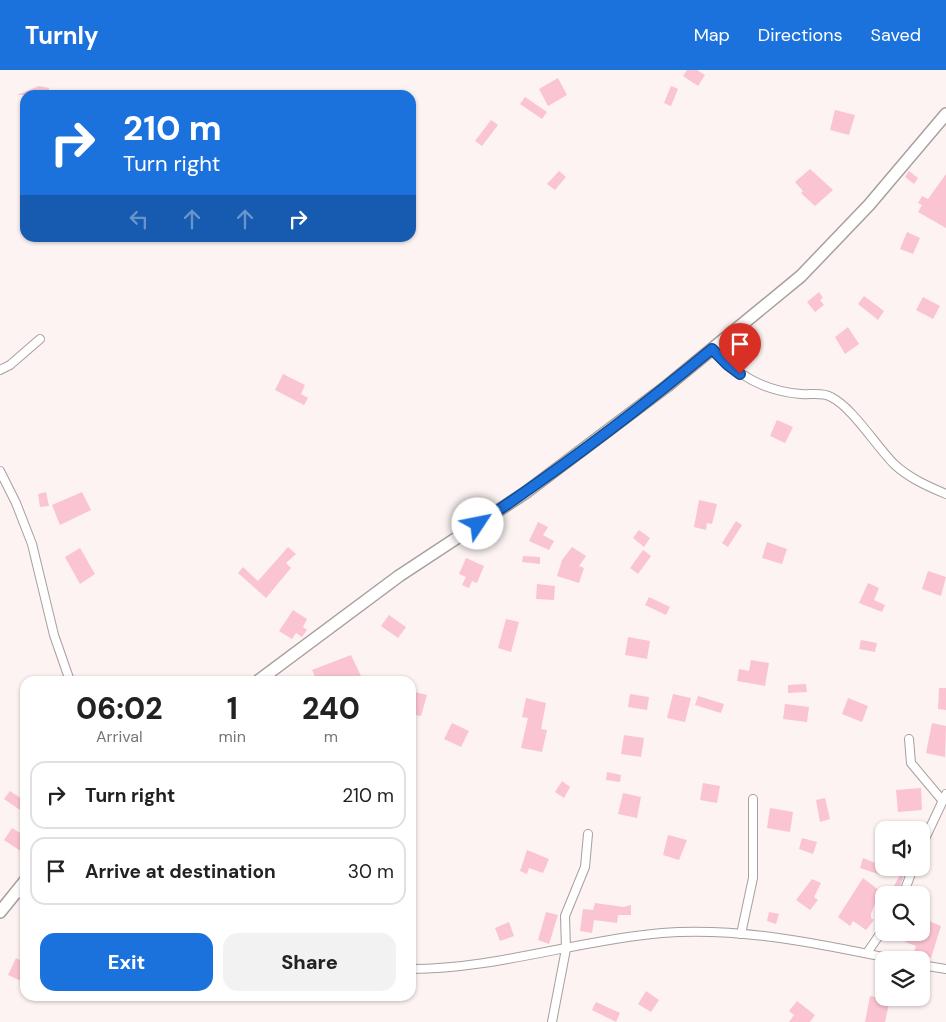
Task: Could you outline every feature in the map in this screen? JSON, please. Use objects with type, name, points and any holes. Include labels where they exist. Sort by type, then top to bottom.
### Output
[{"type":"street","points":[[265,676],[399,576],[524,492],[666,386],[801,276],[875,199],[946,114]]},
{"type":"street","points":[[0,370],[10,365],[40,339]]},
{"type":"street","points":[[712,349],[728,365],[752,382],[774,390],[822,394],[832,397],[843,406],[894,464],[910,477],[946,494]]},
{"type":"street","points":[[0,471],[16,503],[32,544],[41,574],[52,628],[68,676]]},
{"type":"street","points":[[909,739],[911,763],[944,797],[930,827]]},
{"type":"street","points":[[741,934],[753,878],[753,799]]},
{"type":"street","points":[[552,1022],[566,949],[565,916],[585,867],[588,834]]},
{"type":"street","points":[[0,912],[20,894]]},
{"type":"street","points":[[416,969],[459,967],[628,937],[663,933],[741,934],[805,942],[875,955]]},
{"type":"street","points":[[867,953],[875,941]]},
{"type":"street","points":[[930,966],[946,969]]},
{"type":"building","points":[[687,70],[697,70],[705,75],[698,86],[683,76]]},
{"type":"building","points":[[558,78],[567,95],[548,106],[539,89]]},
{"type":"building","points":[[39,86],[49,88],[49,90],[29,90]]},
{"type":"building","points":[[671,86],[678,89],[671,106],[664,103]]},
{"type":"building","points":[[525,97],[547,112],[542,119],[520,104]]},
{"type":"building","points":[[835,110],[855,115],[849,135],[830,130]]},
{"type":"building","points":[[491,120],[498,125],[482,146],[475,141]]},
{"type":"building","points":[[810,169],[833,190],[815,206],[801,193],[803,191],[795,182]]},
{"type":"building","points":[[559,171],[566,177],[555,190],[547,184]]},
{"type":"building","points":[[909,171],[918,178],[914,184],[905,177]]},
{"type":"building","points":[[946,174],[946,228],[918,212],[922,205],[918,203],[922,196],[928,199]]},
{"type":"building","points":[[907,232],[920,238],[913,254],[900,249]]},
{"type":"building","points":[[819,292],[823,298],[820,300],[824,305],[815,312],[807,302]]},
{"type":"building","points":[[864,296],[884,311],[878,320],[858,304]]},
{"type":"building","points":[[923,297],[940,306],[933,319],[916,310]]},
{"type":"building","points":[[848,327],[859,344],[845,354],[835,337]]},
{"type":"building","points":[[283,374],[305,385],[301,394],[308,398],[304,405],[275,390]]},
{"type":"building","points":[[777,420],[793,427],[785,443],[770,436]]},
{"type":"building","points":[[46,492],[49,506],[40,507],[38,494]]},
{"type":"building","points":[[82,492],[91,510],[60,525],[52,505]]},
{"type":"building","points":[[699,500],[717,504],[712,524],[707,523],[706,530],[694,527]]},
{"type":"building","points":[[736,521],[742,525],[728,547],[722,543]]},
{"type":"building","points":[[538,522],[548,527],[543,535],[554,541],[549,550],[529,541]]},
{"type":"building","points":[[639,530],[650,538],[644,547],[633,538]]},
{"type":"building","points":[[767,542],[787,549],[782,564],[762,558]]},
{"type":"building","points":[[288,547],[296,554],[286,563],[291,568],[266,598],[238,573],[243,567],[258,581]]},
{"type":"building","points":[[572,547],[586,556],[579,566],[584,568],[579,583],[557,576],[562,560]]},
{"type":"building","points":[[80,548],[95,574],[80,584],[65,557]]},
{"type":"building","points":[[643,550],[651,556],[638,574],[630,568]]},
{"type":"building","points":[[523,556],[540,557],[540,564],[522,562]]},
{"type":"building","points":[[466,558],[484,566],[477,583],[472,581],[469,588],[462,585],[466,577],[459,574]]},
{"type":"building","points":[[928,571],[946,577],[941,596],[922,589]]},
{"type":"building","points":[[868,583],[879,588],[874,600],[885,605],[882,612],[859,603]]},
{"type":"building","points":[[537,584],[555,586],[554,600],[536,599]]},
{"type":"building","points":[[649,597],[670,607],[666,615],[645,605]]},
{"type":"building","points":[[293,610],[307,619],[303,627],[307,630],[302,637],[296,633],[292,639],[279,631]]},
{"type":"building","points":[[389,615],[406,627],[398,638],[381,626]]},
{"type":"building","points":[[506,619],[519,622],[511,652],[498,648]]},
{"type":"building","points":[[628,637],[650,641],[647,659],[625,655]]},
{"type":"building","points":[[861,640],[877,643],[875,652],[859,649]]},
{"type":"building","points":[[351,655],[361,676],[315,676],[312,670]]},
{"type":"building","points":[[751,660],[769,663],[765,686],[737,681],[739,669],[749,671]]},
{"type":"building","points":[[806,684],[807,692],[788,693],[788,685]]},
{"type":"building","points":[[939,688],[946,688],[946,710],[938,709]]},
{"type":"building","points":[[416,692],[427,695],[421,716],[416,715]]},
{"type":"building","points":[[630,694],[649,697],[647,710],[628,707]]},
{"type":"building","points":[[673,694],[691,698],[685,722],[667,718]]},
{"type":"building","points":[[698,696],[724,704],[721,713],[695,705]]},
{"type":"building","points":[[526,698],[546,703],[541,729],[547,730],[542,752],[521,748],[528,718],[522,717]]},
{"type":"building","points":[[848,698],[868,706],[862,722],[842,714]]},
{"type":"building","points":[[785,704],[809,707],[807,722],[783,719]]},
{"type":"building","points":[[452,723],[469,731],[461,747],[444,739]]},
{"type":"building","points":[[932,723],[946,726],[945,757],[926,753]]},
{"type":"building","points":[[624,735],[644,738],[641,757],[621,754]]},
{"type":"building","points":[[607,772],[621,775],[620,782],[606,780]]},
{"type":"building","points":[[562,781],[570,787],[564,798],[555,792]]},
{"type":"building","points":[[703,783],[720,786],[717,803],[700,800]]},
{"type":"building","points":[[921,788],[922,810],[898,812],[896,790]]},
{"type":"building","points":[[10,791],[20,798],[20,810],[4,799]]},
{"type":"building","points":[[623,793],[641,797],[637,818],[618,814]]},
{"type":"building","points":[[825,798],[830,819],[820,822],[816,800]]},
{"type":"building","points":[[770,808],[793,812],[790,832],[767,828]]},
{"type":"building","points":[[12,828],[20,833],[20,851],[4,840]]},
{"type":"building","points":[[668,835],[687,840],[679,860],[663,855]]},
{"type":"building","points":[[802,838],[817,842],[813,854],[799,849]]},
{"type":"building","points":[[527,850],[549,859],[543,873],[529,868],[527,874],[520,871]]},
{"type":"building","points":[[863,858],[875,863],[875,873],[860,868]]},
{"type":"building","points":[[899,876],[904,876],[900,886],[894,886]]},
{"type":"building","points":[[863,878],[875,887],[875,904],[871,914],[871,918],[874,920],[866,930],[853,921],[850,926],[838,917]]},
{"type":"building","points":[[812,879],[821,883],[814,897],[818,900],[810,910],[796,900]]},
{"type":"building","points":[[595,903],[624,907],[631,905],[631,915],[618,915],[617,923],[594,920],[592,933],[580,931],[583,909],[593,910]]},
{"type":"building","points":[[546,912],[558,915],[549,944],[538,940]]},
{"type":"building","points":[[769,912],[779,914],[776,924],[767,921]]},
{"type":"building","points":[[930,921],[941,926],[931,958],[930,951],[914,951],[916,946],[905,942],[930,941]]},
{"type":"building","points":[[509,922],[514,936],[500,941],[495,928]]},
{"type":"building","points":[[16,958],[20,960],[20,981],[8,975]]},
{"type":"building","points":[[646,991],[659,1000],[651,1012],[638,1004]]},
{"type":"building","points":[[870,996],[875,997],[875,1006],[888,1006],[885,1022],[865,1022]]},
{"type":"building","points":[[797,1001],[815,1015],[810,1022],[789,1022],[794,1015],[789,1011]]},
{"type":"building","points":[[596,1002],[620,1013],[616,1022],[592,1010]]},
{"type":"route","points":[[478,524],[588,445],[712,349],[740,374]]}]
